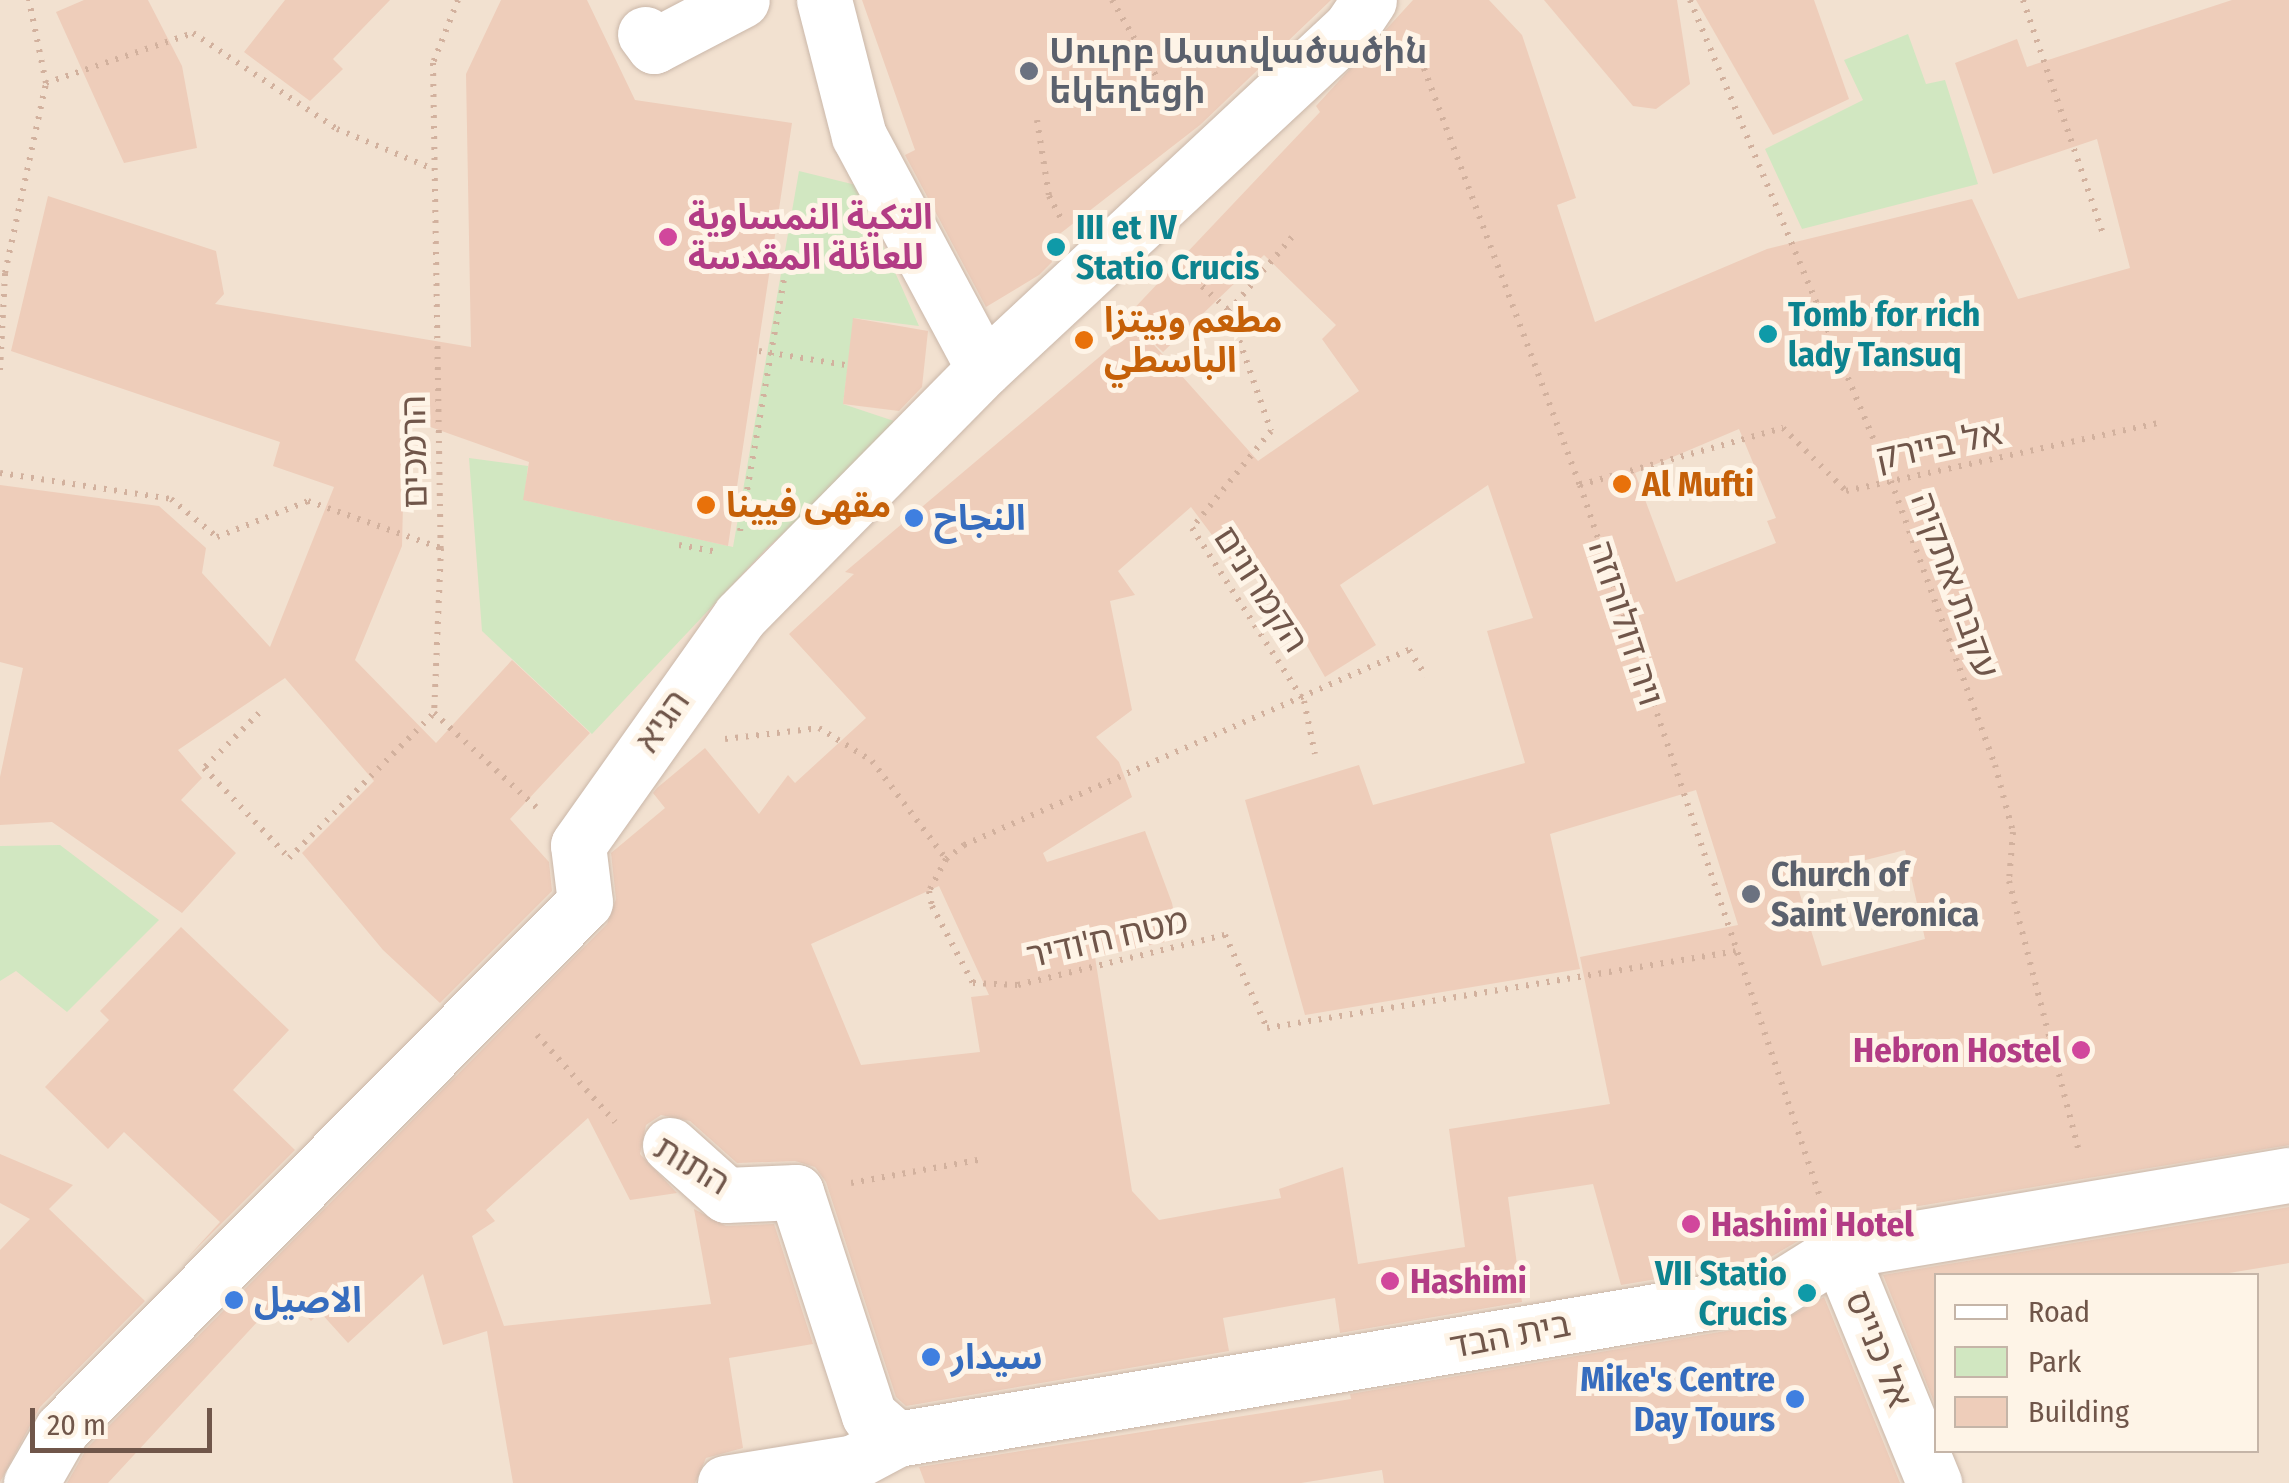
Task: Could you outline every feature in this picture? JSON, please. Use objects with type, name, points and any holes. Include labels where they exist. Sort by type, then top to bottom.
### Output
[{"type":"street","points":[[646,34],[654,46],[742,0]]},
{"type":"street","points":[[824,0],[859,136],[984,369]]},
{"type":"street","name":"הגיא","points":[[578,845],[682,691],[740,616],[984,369],[1351,27],[1387,9]]},
{"type":"street","points":[[31,1483],[62,1429],[500,992],[585,902],[578,845]]},
{"type":"street","name":"התות","points":[[670,1144],[726,1195],[796,1192]]},
{"type":"street","name":"בית הבד","points":[[726,1483],[854,1462],[897,1439],[1775,1291],[1839,1251],[2289,1175]]},
{"type":"street","points":[[796,1192],[869,1415],[897,1439]]},
{"type":"street","name":"אל כנייס","points":[[1839,1251],[1926,1465]]},
{"type":"path","points":[[0,370],[3,273],[46,83],[30,0]]},
{"type":"path","name":"הרמכים","points":[[434,713],[441,548],[433,63],[458,0]]},
{"type":"path","points":[[1112,0],[1207,164]]},
{"type":"path","name":"עקבת אתקיה","points":[[1690,0],[1891,481],[1999,782],[2013,832],[2009,882],[2094,1210]]},
{"type":"path","points":[[2023,0],[2103,234]]},
{"type":"path","name":"ויה דולורוזה","points":[[1387,9],[1580,484],[1839,1251]]},
{"type":"path","points":[[46,83],[193,33],[336,129],[433,169]]},
{"type":"path","points":[[1037,120],[1048,196],[1091,270]]},
{"type":"path","points":[[1229,311],[1292,237]]},
{"type":"path","name":"הקמרונים","points":[[1173,260],[1229,311],[1271,430],[1192,528],[1304,701],[1315,754]]},
{"type":"path","points":[[740,536],[787,262]]},
{"type":"path","points":[[759,350],[845,365]]},
{"type":"path","name":"אל ביירק","points":[[1580,484],[1783,428],[1846,491],[2160,423]]},
{"type":"path","points":[[0,473],[171,499],[217,536],[308,501],[441,548]]},
{"type":"path","points":[[679,545],[736,555]]},
{"type":"path","points":[[682,691],[717,740],[794,727],[832,732],[872,761],[946,860],[964,845],[1304,701],[1408,650],[1426,676]]},
{"type":"path","points":[[259,713],[204,768],[289,858],[434,713],[578,845]]},
{"type":"path","name":"מטח ח'ודיר","points":[[946,860],[929,891],[932,906],[973,984],[1018,985],[1224,935],[1267,1028],[1736,951]]},
{"type":"path","name":"התות","points":[[500,992],[607,1116],[627,1131],[670,1144]]},
{"type":"path","points":[[796,1192],[978,1160]]},
{"type":"shaded area","points":[[0,0],[2289,0],[2289,1483],[0,1483]]},
{"type":"green space","points":[[1908,34],[1926,84],[1945,80],[1978,184],[1802,229],[1765,149],[1863,100],[1844,60]]},
{"type":"green space","points":[[799,171],[856,185],[919,326],[854,318],[843,404],[894,421],[878,448],[766,549],[592,734],[482,631],[469,458],[528,466],[524,500],[733,547]]},
{"type":"green space","points":[[60,845],[159,920],[67,1012],[16,971],[0,981],[0,846]]},
{"type":"building","points":[[84,0],[148,0],[182,66],[197,148],[124,163],[56,12]]},
{"type":"building","points":[[285,0],[390,0],[333,59],[343,69],[310,101],[244,52]]},
{"type":"building","points":[[501,0],[587,0],[635,100],[792,123],[728,546],[523,500],[529,462],[405,418],[402,546],[355,660],[436,743],[512,660],[590,733],[510,819],[549,862],[552,891],[440,1003],[383,950],[302,853],[374,781],[285,678],[178,750],[202,778],[181,800],[236,853],[182,913],[52,822],[0,825],[0,777],[23,668],[0,662],[0,485],[159,506],[206,548],[202,573],[270,647],[334,487],[273,466],[280,442],[11,351],[48,196],[216,251],[224,294],[215,304],[471,347],[466,74]]},
{"type":"building","points":[[862,0],[1331,0],[1200,125],[1048,243],[1052,262],[1039,275],[986,307],[905,155],[915,150]]},
{"type":"building","points":[[1413,0],[1489,0],[1522,35],[1576,198],[1557,205],[1595,322],[1767,249],[1972,199],[2018,299],[2130,268],[2097,139],[1993,174],[1955,63],[2017,39],[2027,67],[2232,0],[2289,0],[2289,1145],[1834,1220],[1764,1261],[1621,1285],[1593,1184],[1508,1197],[1522,1302],[1340,1333],[1335,1298],[1223,1318],[1229,1351],[906,1406],[896,1397],[826,1182],[815,1167],[795,1161],[737,1163],[690,1121],[661,1115],[646,1125],[640,1154],[677,1193],[630,1200],[588,1118],[486,1210],[495,1221],[472,1236],[504,1326],[711,1304],[694,1209],[726,1226],[774,1224],[813,1344],[729,1358],[743,1448],[706,1458],[695,1483],[513,1483],[487,1331],[443,1345],[423,1274],[348,1343],[320,1312],[311,1321],[284,1293],[108,1483],[67,1483],[87,1448],[607,924],[616,899],[611,853],[665,808],[653,793],[657,788],[705,748],[759,814],[788,775],[795,783],[866,718],[789,634],[854,574],[845,572],[1136,326],[1126,317],[1320,112],[1316,106]],"holes":[[[1264,255],[1336,325],[1322,339],[1359,391],[1258,461],[1146,336],[1163,352]],[[1739,429],[1776,518],[1767,521],[1776,543],[1676,582],[1635,473]],[[1488,485],[1533,618],[1487,631],[1525,763],[1373,805],[1359,765],[1245,800],[1305,1015],[1580,969],[1550,834],[1696,790],[1738,925],[1580,957],[1610,1104],[1449,1129],[1465,1247],[1358,1264],[1343,1167],[1279,1189],[1281,1198],[1159,1220],[1132,1191],[1095,957],[1179,939],[1172,903],[1145,831],[1047,862],[1043,853],[1132,797],[1119,762],[1096,737],[1132,710],[1110,601],[1135,595],[1118,571],[1191,507],[1236,567],[1254,554],[1325,677],[1376,645],[1340,585]],[[1905,850],[1925,939],[1822,966],[1795,878]],[[939,886],[989,995],[971,997],[980,1052],[861,1065],[811,944]]]},
{"type":"building","points":[[1544,0],[1677,0],[1690,84],[1656,109],[1633,106]]},
{"type":"building","points":[[1696,0],[1814,0],[1849,99],[1773,135]]},
{"type":"building","points":[[853,318],[928,331],[922,387],[899,411],[843,404]]},
{"type":"building","points":[[181,927],[289,1030],[233,1090],[295,1150],[187,1258],[220,1222],[124,1132],[108,1149],[45,1087],[109,1020],[100,1011]]},
{"type":"building","points":[[0,1154],[73,1185],[49,1209],[145,1301],[40,1407],[0,1482],[0,1250],[30,1219],[0,1203]]},
{"type":"building","points":[[2289,1207],[2289,1263],[2229,1273],[1934,1273],[1934,1402],[1883,1275]]},
{"type":"building","points":[[1824,1297],[1900,1483],[1384,1483],[1382,1470],[1301,1483],[925,1483],[919,1467],[1351,1399],[1350,1394],[1780,1322]]},
{"type":"place","name":"Սուրբ Աստվածածին եկեղեցի","points":[[1029,71]]},
{"type":"place","name":"التكية النمساوية للعائلة المقدسة","points":[[668,237]]},
{"type":"place","name":"III et IV Statio Crucis","points":[[1056,247]]},
{"type":"place","name":"Tomb for rich lady Tansuq","points":[[1768,334]]},
{"type":"place","name":"مطعم وبيتزا الباسطي","points":[[1084,340]]},
{"type":"place","name":"Al Mufti","points":[[1622,484]]},
{"type":"place","name":"مقهى فيينا","points":[[706,505]]},
{"type":"place","name":"النجاح","points":[[914,518]]},
{"type":"place","name":"Church of Saint Veronica","points":[[1751,894]]},
{"type":"place","name":"Hebron Hostel","points":[[2081,1050]]},
{"type":"place","name":"Hashimi Hotel","points":[[1691,1224]]},
{"type":"place","name":"Hashimi","points":[[1390,1281]]},
{"type":"place","name":"VII Statio Crucis","points":[[1807,1293]]},
{"type":"place","name":"الاصيل","points":[[234,1300]]},
{"type":"place","name":"سيدار","points":[[931,1357]]},
{"type":"place","name":"Mike's Centre Day Tours","points":[[1795,1399]]}]
